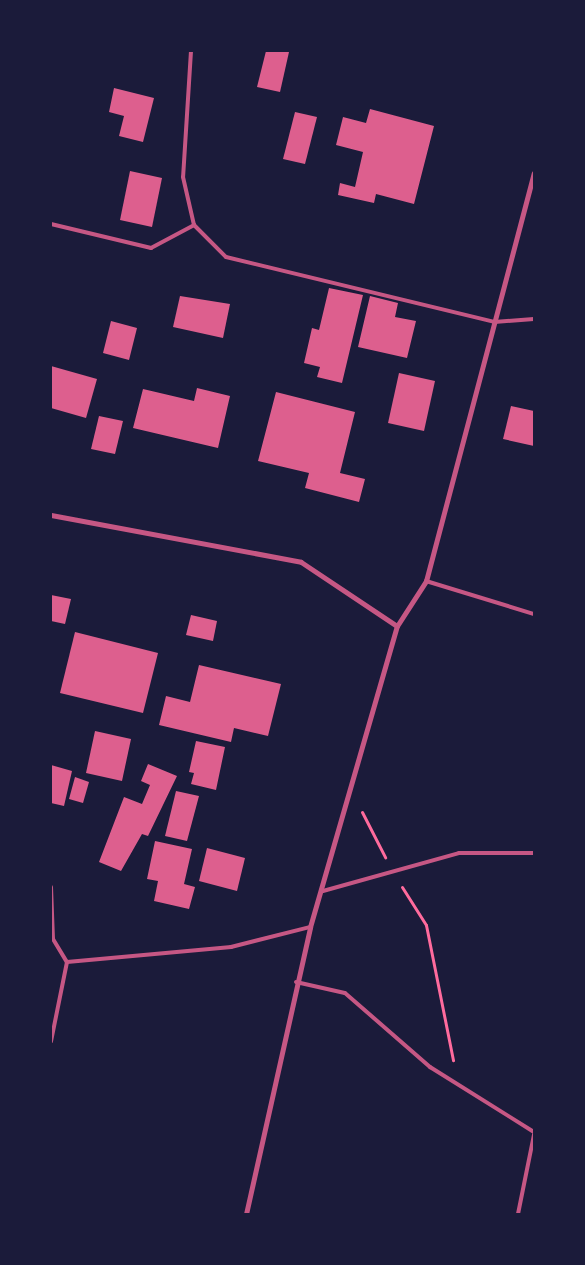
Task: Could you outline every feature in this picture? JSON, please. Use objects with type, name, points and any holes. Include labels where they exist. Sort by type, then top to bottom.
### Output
[{"type":"street","points":[[246,1214],[296,982],[310,927],[323,891],[398,626],[426,581],[534,173]]},
{"type":"street","points":[[51,515],[301,562],[398,626]]},
{"type":"lane","points":[[191,51],[183,177],[194,225],[226,257],[494,322],[534,319]]},
{"type":"lane","points":[[51,224],[151,248],[194,225]]},
{"type":"lane","points":[[426,581],[534,614]]},
{"type":"lane","points":[[323,891],[459,853],[534,853]]},
{"type":"lane","points":[[51,887],[53,939],[66,962],[51,1041]]},
{"type":"lane","points":[[66,962],[231,947],[310,927]]},
{"type":"lane","points":[[296,982],[345,993],[430,1067],[534,1133],[518,1214]]},
{"type":"path","points":[[351,791],[392,872],[426,925],[452,1059],[458,1065]]},
{"type":"building","points":[[266,51],[289,52],[280,92],[257,87]]},
{"type":"building","points":[[114,88],[154,98],[143,142],[119,136],[124,116],[109,112]]},
{"type":"building","points":[[370,109],[434,126],[414,204],[376,194],[374,203],[338,195],[340,183],[355,187],[363,152],[336,145],[343,117],[366,123]]},
{"type":"building","points":[[295,112],[317,117],[305,164],[283,159]]},
{"type":"building","points":[[130,171],[162,178],[152,227],[120,220]]},
{"type":"building","points":[[329,288],[363,295],[342,383],[317,377],[320,367],[304,363],[312,328],[319,330]]},
{"type":"building","points":[[180,296],[230,304],[223,338],[173,327]]},
{"type":"building","points":[[370,296],[398,303],[395,317],[416,321],[407,358],[358,347]]},
{"type":"building","points":[[111,321],[137,328],[129,360],[103,353]]},
{"type":"building","points":[[51,366],[97,379],[86,418],[51,408]]},
{"type":"building","points":[[399,373],[435,381],[424,431],[388,423]]},
{"type":"building","points":[[197,388],[230,396],[218,448],[133,428],[143,389],[194,401]]},
{"type":"building","points":[[276,392],[355,412],[340,473],[365,479],[359,502],[305,488],[309,473],[258,461]]},
{"type":"building","points":[[511,406],[534,411],[534,446],[503,439]]},
{"type":"building","points":[[99,416],[123,421],[115,454],[91,449]]},
{"type":"building","points":[[51,595],[71,599],[65,624],[51,621]]},
{"type":"building","points":[[191,615],[217,621],[213,641],[186,635]]},
{"type":"building","points":[[75,632],[158,653],[143,713],[60,693]]},
{"type":"building","points":[[199,665],[281,684],[268,736],[234,728],[231,742],[159,725],[166,696],[190,702]]},
{"type":"building","points":[[95,731],[131,739],[122,781],[86,773]]},
{"type":"building","points":[[196,741],[225,747],[216,790],[191,784],[194,773],[189,772]]},
{"type":"building","points":[[148,764],[177,776],[148,836],[142,834],[121,871],[99,862],[124,797],[142,804],[150,785],[141,781]]},
{"type":"building","points":[[51,765],[72,771],[64,806],[51,803]]},
{"type":"building","points":[[75,777],[89,782],[83,803],[69,799]]},
{"type":"building","points":[[176,791],[199,796],[187,841],[165,836]]},
{"type":"building","points":[[155,841],[192,849],[184,884],[195,887],[189,909],[154,901],[158,881],[147,879]]},
{"type":"building","points":[[207,848],[245,858],[237,891],[199,881]]}]
